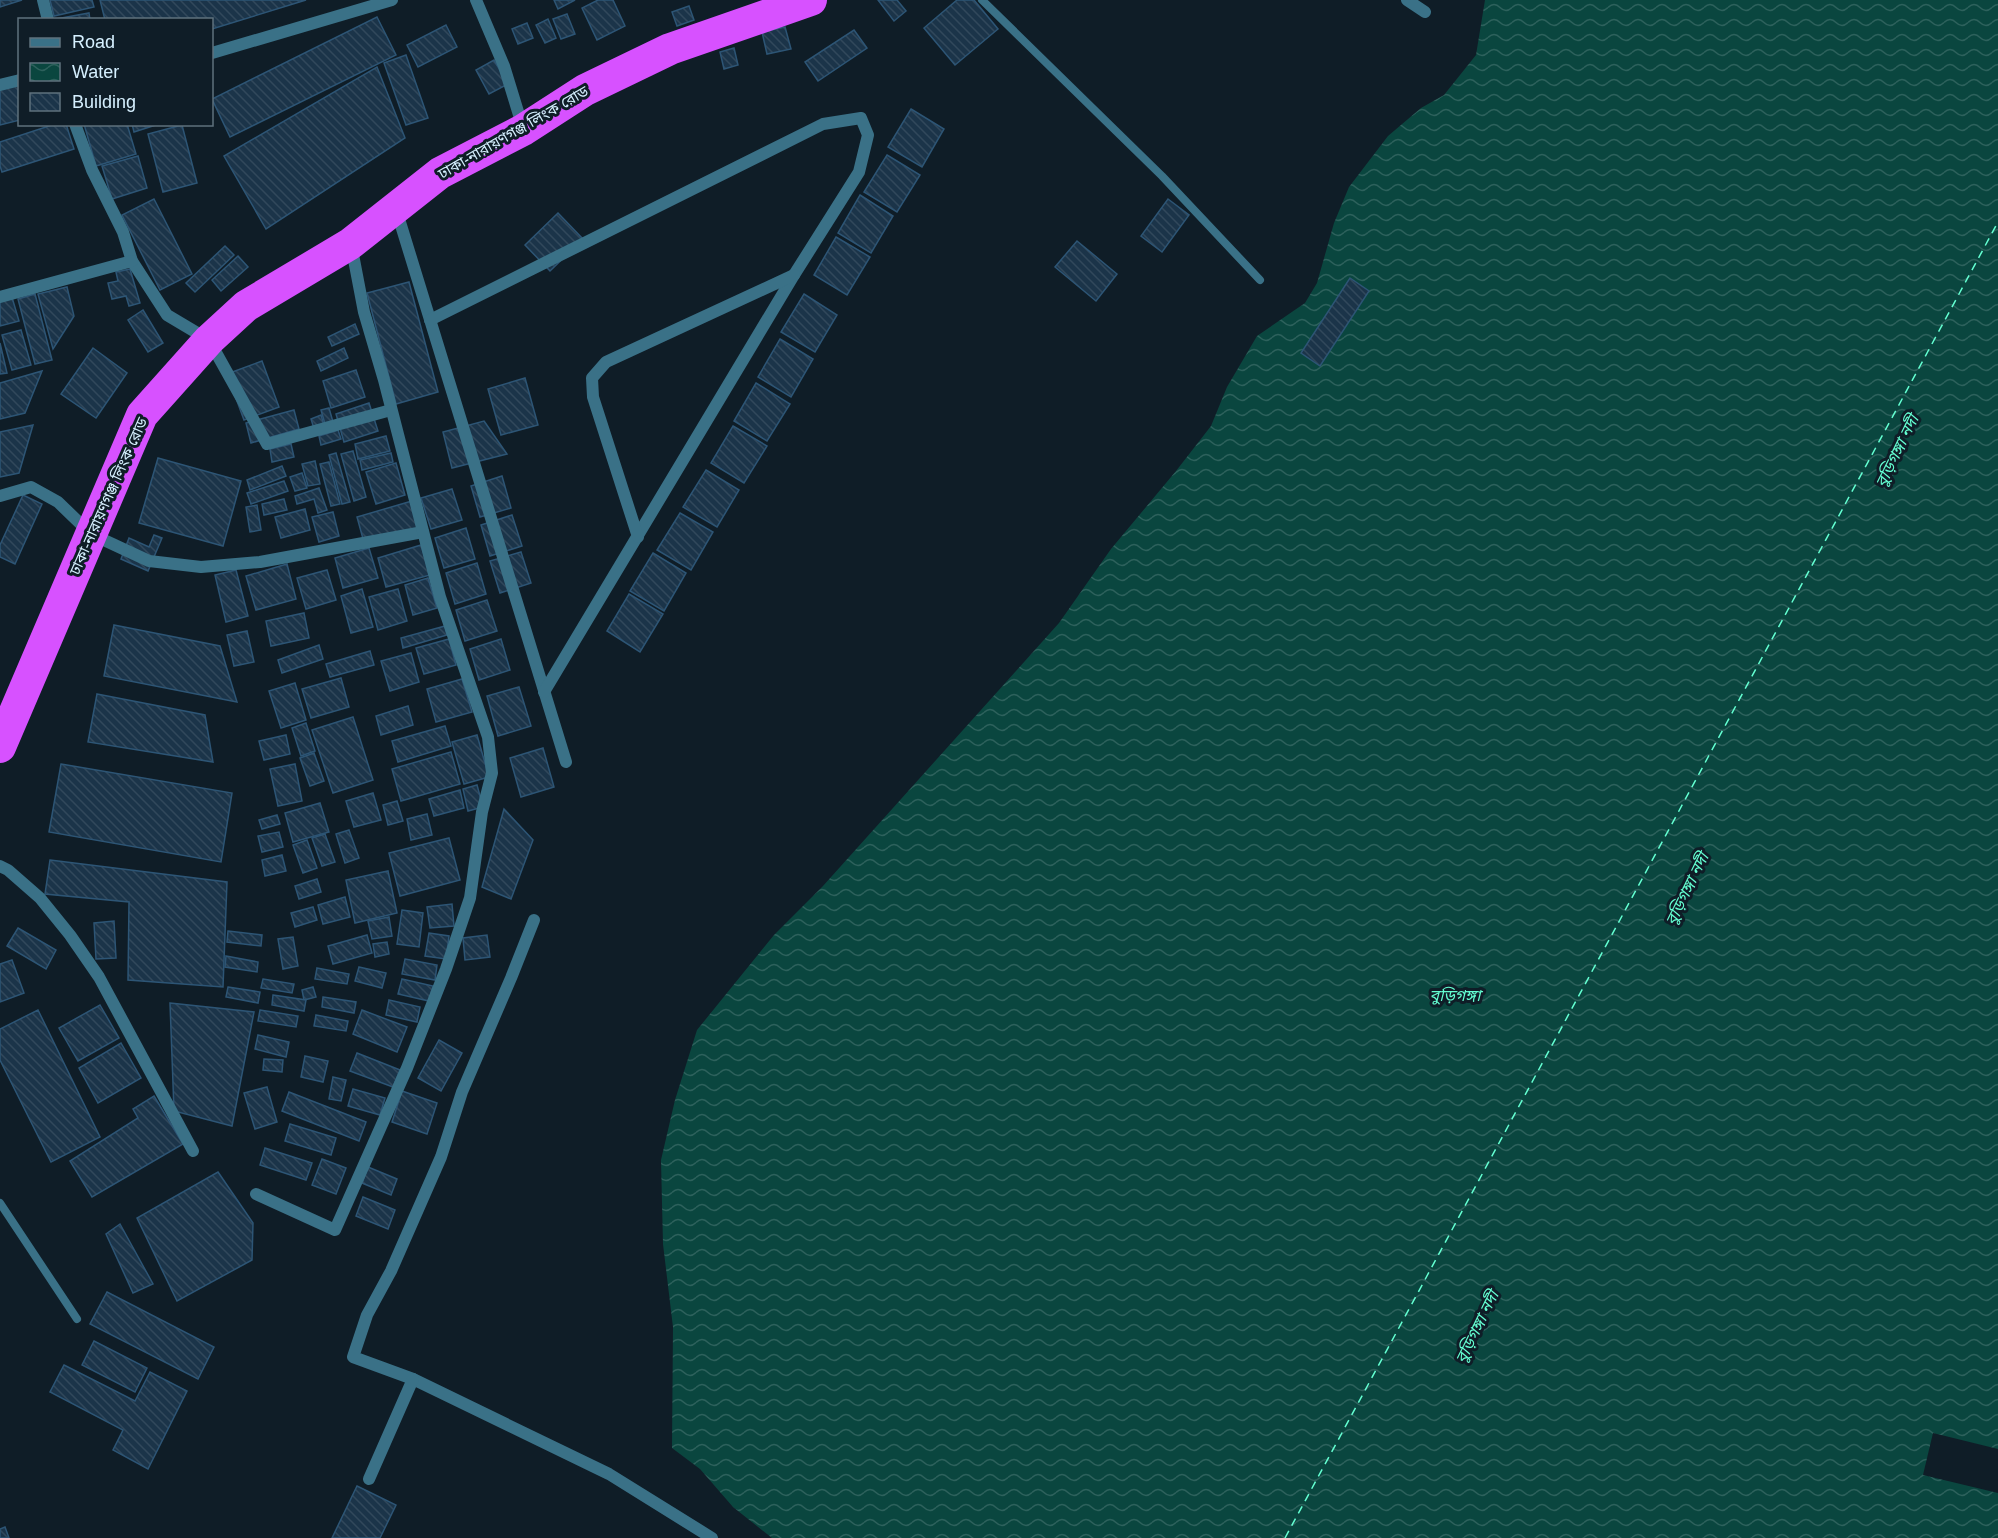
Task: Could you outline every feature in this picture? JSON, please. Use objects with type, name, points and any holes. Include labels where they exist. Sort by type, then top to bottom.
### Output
[{"type":"highway","name":"ঢাকা-নারায়ণগঞ্জ লিংক রোড","points":[[0,747],[142,415],[209,340],[246,306],[350,244],[440,173],[523,130],[585,90],[669,49],[811,0]]},
{"type":"street","points":[[43,0],[48,18]]},
{"type":"street","points":[[213,53],[392,0]]},
{"type":"street","points":[[476,0],[504,66],[523,130]]},
{"type":"street","points":[[1411,1],[1425,12]]},
{"type":"street","points":[[0,85],[18,80]]},
{"type":"street","points":[[430,320],[823,124],[861,118],[868,135],[859,172],[794,275],[544,692]]},
{"type":"street","points":[[76,126],[92,170],[123,231],[132,261],[167,315],[209,340],[267,444],[391,410]]},
{"type":"street","points":[[396,208],[566,762]]},
{"type":"street","points":[[256,1194],[334,1230],[407,1068],[446,969],[470,898],[482,812],[492,773],[488,736],[440,597],[364,312],[350,244]]},
{"type":"street","points":[[0,297],[132,261]]},
{"type":"street","points":[[638,537],[593,397],[592,378],[606,362],[794,275]]},
{"type":"street","points":[[0,496],[31,487],[58,502],[91,534],[149,561],[201,567],[260,562],[423,532]]},
{"type":"street","points":[[0,866],[8,870],[40,898],[70,934],[94,969],[193,1151]]},
{"type":"street","points":[[534,920],[500,1006],[462,1092],[441,1157],[391,1271],[368,1315],[353,1357],[413,1380],[609,1474],[712,1538]]},
{"type":"street","points":[[369,1479],[413,1380]]},
{"type":"lane","points":[[982,0],[1162,176],[1260,280]]},
{"type":"lane","points":[[0,1203],[77,1319]]},
{"type":"water","name":"বুড়িগঙ্গা","points":[[1485,0],[1998,0],[1998,1538],[772,1538],[733,1507],[700,1469],[672,1448],[673,1327],[663,1244],[661,1160],[675,1100],[697,1030],[774,935],[823,886],[1059,623],[1111,549],[1211,426],[1227,387],[1257,336],[1305,303],[1317,283],[1334,223],[1349,187],[1388,136],[1421,108],[1444,95],[1476,55]]},
{"type":"pier","points":[[1933,1433],[1998,1449],[1998,1493],[1923,1475]]},
{"type":"building","points":[[0,0],[22,0],[0,7]]},
{"type":"building","points":[[50,0],[92,0],[94,7],[54,16]]},
{"type":"building","points":[[100,0],[306,0],[213,29],[213,18],[104,18]]},
{"type":"building","points":[[554,0],[575,0],[558,9]]},
{"type":"building","points":[[598,0],[613,0],[625,26],[597,40],[582,8]]},
{"type":"building","points":[[878,0],[897,0],[906,11],[894,21]]},
{"type":"building","points":[[957,0],[974,0],[998,29],[955,65],[924,28]]},
{"type":"building","points":[[689,6],[694,20],[677,26],[672,12]]},
{"type":"building","points":[[89,13],[90,18],[62,18]]},
{"type":"building","points":[[567,14],[575,34],[561,39],[553,19]]},
{"type":"building","points":[[377,17],[396,55],[230,137],[213,99]]},
{"type":"building","points":[[548,19],[556,38],[545,43],[536,25]]},
{"type":"building","points":[[527,23],[533,38],[518,44],[512,29]]},
{"type":"building","points":[[446,25],[457,47],[418,67],[407,45]]},
{"type":"building","points":[[785,27],[791,49],[767,54],[762,32]]},
{"type":"building","points":[[854,30],[867,48],[818,81],[805,62]]},
{"type":"building","points":[[734,48],[738,65],[724,69],[720,52]]},
{"type":"building","points":[[406,55],[428,118],[406,125],[384,63]]},
{"type":"building","points":[[494,60],[508,84],[489,94],[476,70]]},
{"type":"building","points":[[377,67],[405,138],[266,229],[224,156]]},
{"type":"building","points":[[18,85],[18,120],[0,125],[0,89]]},
{"type":"building","points":[[911,109],[944,129],[922,167],[888,147]]},
{"type":"building","points":[[49,126],[67,126],[74,149],[2,172],[0,142]]},
{"type":"building","points":[[85,126],[128,126],[136,154],[96,166]]},
{"type":"building","points":[[132,126],[153,126],[134,132]]},
{"type":"building","points":[[182,126],[197,183],[163,192],[148,134]]},
{"type":"building","points":[[887,155],[920,175],[897,212],[864,192]]},
{"type":"building","points":[[138,156],[147,188],[112,199],[102,166]]},
{"type":"building","points":[[860,195],[893,216],[871,253],[838,233]]},
{"type":"building","points":[[154,199],[192,274],[160,290],[122,215]]},
{"type":"building","points":[[1168,199],[1189,215],[1162,252],[1141,236]]},
{"type":"building","points":[[558,213],[583,239],[550,271],[525,245]]},
{"type":"building","points":[[836,237],[870,257],[847,295],[814,275]]},
{"type":"building","points":[[1077,241],[1117,274],[1096,301],[1055,267]]},
{"type":"building","points":[[225,246],[234,255],[195,292],[186,283]]},
{"type":"building","points":[[238,256],[248,267],[221,291],[212,280]]},
{"type":"building","points":[[130,269],[140,303],[129,306],[126,296],[112,299],[108,283],[118,281],[116,272]]},
{"type":"building","points":[[1350,278],[1369,291],[1320,366],[1301,353]]},
{"type":"building","points":[[409,282],[438,392],[396,404],[367,293]]},
{"type":"building","points":[[67,287],[74,316],[53,349],[38,294]]},
{"type":"building","points":[[11,294],[19,321],[0,326],[0,298]]},
{"type":"building","points":[[35,294],[52,360],[35,364],[18,299]]},
{"type":"building","points":[[804,294],[837,315],[815,352],[781,332]]},
{"type":"building","points":[[143,310],[163,343],[148,352],[128,320]]},
{"type":"building","points":[[355,324],[359,334],[332,346],[328,337]]},
{"type":"building","points":[[21,330],[31,365],[12,370],[2,335]]},
{"type":"building","points":[[780,339],[813,359],[791,397],[758,377]]},
{"type":"building","points":[[0,343],[7,373],[0,374]]},
{"type":"building","points":[[93,348],[127,373],[96,418],[61,394]]},
{"type":"building","points":[[344,348],[348,358],[321,371],[317,361]]},
{"type":"building","points":[[262,361],[279,407],[244,420],[227,374]]},
{"type":"building","points":[[356,370],[365,397],[331,408],[323,381]]},
{"type":"building","points":[[42,371],[25,413],[0,419],[0,383]]},
{"type":"building","points":[[525,378],[538,425],[501,435],[488,389]]},
{"type":"building","points":[[756,383],[790,404],[767,441],[734,421]]},
{"type":"building","points":[[369,403],[378,431],[344,442],[336,414]]},
{"type":"building","points":[[329,408],[335,429],[327,431],[321,410]]},
{"type":"building","points":[[294,410],[299,429],[251,443],[246,423]]},
{"type":"building","points":[[321,415],[326,432],[316,435],[311,419]]},
{"type":"building","points":[[484,421],[507,454],[452,468],[443,432]]},
{"type":"building","points":[[33,425],[19,473],[0,477],[0,432]]},
{"type":"building","points":[[733,426],[767,446],[744,483],[711,463]]},
{"type":"building","points":[[338,430],[341,439],[321,445],[319,436]]},
{"type":"building","points":[[386,436],[390,451],[358,459],[355,444]]},
{"type":"building","points":[[291,444],[294,457],[272,462],[270,449]]},
{"type":"building","points":[[353,451],[366,497],[354,501],[341,454]]},
{"type":"building","points":[[336,453],[350,502],[342,504],[329,455]]},
{"type":"building","points":[[391,453],[393,462],[362,470],[360,460]]},
{"type":"building","points":[[158,458],[241,481],[223,546],[139,523]]},
{"type":"building","points":[[315,461],[320,484],[308,486],[302,464]]},
{"type":"building","points":[[329,462],[340,504],[331,506],[320,464]]},
{"type":"building","points":[[396,463],[405,495],[376,504],[366,472]]},
{"type":"building","points":[[282,466],[286,476],[250,490],[247,480]]},
{"type":"building","points":[[706,470],[739,490],[717,527],[683,507]]},
{"type":"building","points":[[302,473],[307,488],[295,491],[290,477]]},
{"type":"building","points":[[502,476],[511,508],[480,517],[471,486]]},
{"type":"building","points":[[284,481],[288,491],[251,504],[247,493]]},
{"type":"building","points":[[319,488],[327,510],[318,513],[314,499],[297,504],[295,496]]},
{"type":"building","points":[[452,489],[462,520],[431,529],[421,498]]},
{"type":"building","points":[[23,495],[42,504],[15,564],[0,557],[0,545]]},
{"type":"building","points":[[284,499],[287,510],[264,515],[262,504]]},
{"type":"building","points":[[412,501],[420,530],[365,546],[357,517]]},
{"type":"building","points":[[257,505],[261,530],[250,532],[246,507]]},
{"type":"building","points":[[305,509],[310,530],[281,538],[275,517]]},
{"type":"building","points":[[333,512],[339,536],[319,542],[312,517]]},
{"type":"building","points":[[680,513],[713,532],[691,570],[657,550]]},
{"type":"building","points":[[512,515],[522,546],[490,556],[481,525]]},
{"type":"building","points":[[466,528],[475,559],[444,568],[435,538]]},
{"type":"building","points":[[154,535],[162,538],[148,571],[121,559],[129,538],[149,547]]},
{"type":"building","points":[[421,545],[430,575],[386,587],[378,558]]},
{"type":"building","points":[[369,548],[378,578],[343,588],[335,558]]},
{"type":"building","points":[[521,552],[531,583],[500,593],[490,561]]},
{"type":"building","points":[[653,553],[686,573],[664,611],[630,591]]},
{"type":"building","points":[[477,563],[486,594],[455,604],[446,573]]},
{"type":"building","points":[[287,564],[296,599],[256,610],[246,576]]},
{"type":"building","points":[[236,570],[248,616],[226,622],[215,575]]},
{"type":"building","points":[[327,570],[336,600],[306,609],[297,578]]},
{"type":"building","points":[[428,578],[437,608],[413,615],[405,585]]},
{"type":"building","points":[[362,589],[373,627],[351,633],[341,596]]},
{"type":"building","points":[[398,589],[407,621],[378,630],[369,597]]},
{"type":"building","points":[[629,594],[663,614],[640,652],[607,631]]},
{"type":"building","points":[[487,600],[497,631],[465,641],[456,610]]},
{"type":"building","points":[[304,613],[309,638],[271,646],[266,621]]},
{"type":"building","points":[[114,625],[220,646],[237,702],[104,676]]},
{"type":"building","points":[[445,626],[447,635],[403,648],[401,638]]},
{"type":"building","points":[[247,631],[254,662],[234,666],[227,635]]},
{"type":"building","points":[[449,639],[456,665],[424,674],[416,648]]},
{"type":"building","points":[[501,639],[510,670],[479,680],[470,649]]},
{"type":"building","points":[[319,645],[323,659],[282,673],[278,660]]},
{"type":"building","points":[[370,651],[374,665],[330,677],[326,664]]},
{"type":"building","points":[[411,653],[419,682],[390,691],[381,661]]},
{"type":"building","points":[[341,678],[349,707],[311,718],[302,689]]},
{"type":"building","points":[[462,679],[472,712],[436,722],[427,689]]},
{"type":"building","points":[[295,683],[306,720],[281,728],[269,691]]},
{"type":"building","points":[[519,687],[531,726],[498,736],[487,696]]},
{"type":"building","points":[[97,694],[205,715],[213,762],[88,742]]},
{"type":"building","points":[[408,706],[413,725],[381,735],[376,716]]},
{"type":"building","points":[[353,717],[373,780],[333,793],[312,730]]},
{"type":"building","points":[[306,723],[315,751],[301,756],[292,728]]},
{"type":"building","points":[[445,726],[451,746],[398,762],[392,741]]},
{"type":"building","points":[[286,735],[290,754],[264,760],[259,741]]},
{"type":"building","points":[[477,735],[489,777],[464,784],[452,742]]},
{"type":"building","points":[[543,748],[554,787],[521,797],[510,758]]},
{"type":"building","points":[[451,752],[460,784],[401,801],[392,769]]},
{"type":"building","points":[[314,753],[324,781],[310,786],[300,758]]},
{"type":"building","points":[[61,764],[232,793],[221,862],[49,832]]},
{"type":"building","points":[[295,764],[302,801],[278,806],[270,769]]},
{"type":"building","points":[[477,785],[483,807],[468,811],[463,789]]},
{"type":"building","points":[[460,790],[464,808],[434,816],[429,799]]},
{"type":"building","points":[[373,793],[381,820],[354,827],[346,801]]},
{"type":"building","points":[[397,801],[403,821],[388,825],[383,805]]},
{"type":"building","points":[[320,803],[329,832],[293,842],[285,813]]},
{"type":"building","points":[[504,809],[533,840],[511,899],[482,887]]},
{"type":"building","points":[[427,814],[432,835],[411,840],[407,819]]},
{"type":"building","points":[[277,815],[280,824],[262,829],[259,820]]},
{"type":"building","points":[[349,830],[359,858],[345,863],[336,834]]},
{"type":"building","points":[[279,832],[283,847],[262,852],[258,836]]},
{"type":"building","points":[[325,834],[335,862],[322,866],[312,838]]},
{"type":"building","points":[[449,838],[460,880],[400,896],[389,853]]},
{"type":"building","points":[[307,840],[317,868],[303,873],[293,845]]},
{"type":"building","points":[[282,855],[286,871],[265,876],[262,860]]},
{"type":"building","points":[[50,860],[227,882],[223,987],[128,980],[129,902],[45,894]]},
{"type":"building","points":[[388,871],[397,913],[355,923],[346,880]]},
{"type":"building","points":[[317,879],[321,892],[299,899],[295,886]]},
{"type":"building","points":[[345,897],[350,917],[323,924],[318,905]]},
{"type":"building","points":[[452,904],[454,926],[430,928],[427,907]]},
{"type":"building","points":[[313,907],[317,920],[295,927],[291,913]]},
{"type":"building","points":[[402,910],[423,913],[419,947],[397,944]]},
{"type":"building","points":[[389,917],[392,936],[372,939],[368,921]]},
{"type":"building","points":[[114,921],[116,958],[96,959],[94,923]]},
{"type":"building","points":[[18,928],[56,950],[46,969],[7,946]]},
{"type":"building","points":[[228,931],[262,935],[261,946],[227,942]]},
{"type":"building","points":[[429,933],[449,936],[446,959],[425,956]]},
{"type":"building","points":[[367,935],[372,953],[333,964],[328,946]]},
{"type":"building","points":[[487,935],[490,957],[465,960],[463,938]]},
{"type":"building","points":[[293,937],[298,966],[283,969],[278,939]]},
{"type":"building","points":[[387,942],[389,954],[375,957],[373,944]]},
{"type":"building","points":[[226,956],[258,962],[257,972],[225,967]]},
{"type":"building","points":[[405,959],[437,965],[435,980],[402,974]]},
{"type":"building","points":[[12,960],[24,993],[0,1002],[0,964]]},
{"type":"building","points":[[359,967],[386,973],[382,988],[355,981]]},
{"type":"building","points":[[317,968],[349,974],[347,984],[315,979]]},
{"type":"building","points":[[263,979],[294,984],[292,993],[261,988]]},
{"type":"building","points":[[402,979],[433,986],[429,1001],[398,994]]},
{"type":"building","points":[[228,987],[260,992],[258,1003],[226,997]]},
{"type":"building","points":[[313,987],[316,997],[304,1000],[302,990]]},
{"type":"building","points":[[273,995],[306,1000],[304,1011],[272,1005]]},
{"type":"building","points":[[323,997],[356,1002],[354,1013],[322,1007]]},
{"type":"building","points":[[389,1000],[420,1007],[417,1022],[386,1015]]},
{"type":"building","points":[[170,1003],[254,1012],[232,1126],[174,1111]]},
{"type":"building","points":[[100,1005],[119,1038],[78,1061],[59,1028]]},
{"type":"building","points":[[38,1010],[100,1137],[51,1162],[0,1060],[0,1029]]},
{"type":"building","points":[[260,1010],[298,1016],[296,1027],[258,1021]]},
{"type":"building","points":[[362,1010],[407,1027],[397,1052],[353,1034]]},
{"type":"building","points":[[316,1015],[348,1021],[346,1031],[314,1026]]},
{"type":"building","points":[[258,1035],[289,1042],[286,1057],[255,1049]]},
{"type":"building","points":[[439,1040],[462,1053],[441,1091],[418,1078]]},
{"type":"building","points":[[121,1043],[141,1078],[98,1103],[79,1068]]},
{"type":"building","points":[[357,1053],[400,1070],[393,1087],[350,1071]]},
{"type":"building","points":[[305,1056],[328,1061],[323,1082],[301,1077]]},
{"type":"building","points":[[264,1059],[283,1060],[282,1072],[263,1070]]},
{"type":"building","points":[[333,1077],[346,1080],[341,1101],[329,1099]]},
{"type":"building","points":[[267,1087],[277,1122],[255,1129],[244,1093]]},
{"type":"building","points":[[353,1089],[385,1098],[380,1115],[348,1106]]},
{"type":"building","points":[[402,1091],[437,1103],[427,1134],[392,1122]]},
{"type":"building","points":[[289,1092],[366,1122],[359,1141],[282,1111]]},
{"type":"building","points":[[154,1096],[183,1144],[92,1197],[70,1161],[138,1118],[133,1109]]},
{"type":"building","points":[[290,1124],[336,1138],[331,1155],[285,1141]]},
{"type":"building","points":[[265,1148],[312,1163],[306,1180],[260,1165]]},
{"type":"building","points":[[322,1159],[346,1168],[336,1194],[312,1185]]},
{"type":"building","points":[[368,1167],[397,1179],[391,1195],[362,1183]]},
{"type":"building","points":[[218,1172],[253,1223],[252,1260],[177,1301],[137,1218]]},
{"type":"building","points":[[363,1197],[395,1210],[388,1229],[356,1216]]},
{"type":"building","points":[[120,1224],[153,1284],[133,1293],[106,1234]]},
{"type":"building","points":[[107,1292],[214,1347],[198,1379],[90,1324]]},
{"type":"building","points":[[94,1341],[147,1368],[135,1392],[82,1365]]},
{"type":"building","points":[[64,1365],[135,1401],[150,1372],[187,1391],[148,1469],[113,1450],[123,1430],[50,1392]]},
{"type":"building","points":[[357,1486],[396,1505],[380,1538],[332,1538]]},
{"type":"building","points":[[5,1527],[9,1538],[0,1538],[0,1529]]},
{"type":"ferry route","points":[[1285,1538],[1998,222]]},
{"type":"water label","name":"বুড়িগঙ্গা নদী","points":[[1897,451]]},
{"type":"water label","name":"বুড়িগঙ্গা নদী","points":[[1687,889]]},
{"type":"water label","name":"বুড়িগঙ্গা নদী","points":[[1477,1327]]}]
